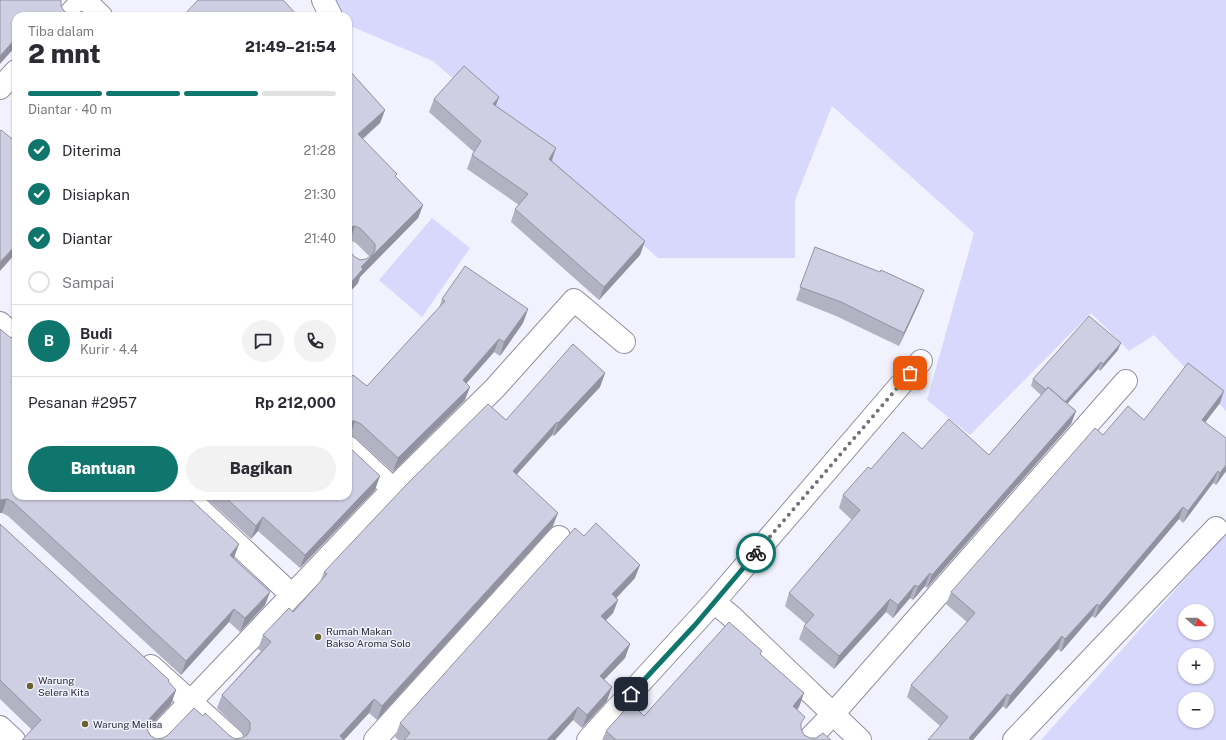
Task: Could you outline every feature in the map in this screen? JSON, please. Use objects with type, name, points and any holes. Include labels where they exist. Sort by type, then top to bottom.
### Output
[{"type":"street","points":[[72,12],[83,0],[96,12]]},
{"type":"street","points":[[324,0],[329,12]]},
{"type":"street","points":[[0,88],[12,75]]},
{"type":"street","points":[[154,740],[393,489],[495,388],[574,300],[624,342]]},
{"type":"street","points":[[0,323],[12,334]]},
{"type":"street","points":[[588,740],[714,602],[921,361]]},
{"type":"street","points":[[808,740],[833,714],[1126,381]]},
{"type":"street","points":[[352,451],[393,489]]},
{"type":"street","points":[[190,500],[292,595]]},
{"type":"street","points":[[1014,740],[1216,528]]},
{"type":"street","points":[[375,740],[559,537]]},
{"type":"street","points":[[714,602],[732,616],[860,740]]},
{"type":"street","points":[[138,654],[190,703],[233,740]]},
{"type":"street","points":[[0,727],[14,740]]},
{"type":"shaded area","points":[[314,0],[1226,0],[1226,411],[1154,335],[1129,351],[1091,313],[970,435],[927,400],[974,233],[832,106],[795,200],[795,258],[658,258],[433,61],[352,27],[352,12],[324,12]]},
{"type":"shaded area","points":[[432,218],[470,248],[422,317],[379,280]]},
{"type":"shaded area","points":[[1226,533],[1226,740],[1041,740]]},
{"type":"building","points":[[0,0],[61,0],[61,6],[66,12],[12,12],[12,42],[0,56]]},
{"type":"building","points":[[198,0],[283,0],[294,12],[187,12]]},
{"type":"building","points":[[464,66],[499,97],[493,104],[556,148],[549,159],[645,241],[604,287],[515,209],[528,194],[472,155],[481,141],[434,99]]},
{"type":"building","points":[[352,73],[385,110],[358,134],[397,174],[395,176],[423,205],[361,267],[363,269],[352,281],[352,254],[360,260],[366,259],[372,255],[375,250],[375,244],[361,229],[355,226],[352,226]]},
{"type":"building","points":[[1,130],[12,139],[12,249],[0,262]]},
{"type":"building","points":[[815,247],[880,272],[881,270],[924,290],[904,333],[841,302],[800,287]]},
{"type":"building","points":[[465,266],[528,309],[504,342],[499,339],[463,380],[470,387],[398,458],[361,424],[352,421],[352,376],[353,375],[367,386],[445,301],[442,299]]},
{"type":"building","points":[[1089,316],[1121,343],[1103,364],[1101,362],[1065,402],[1048,387],[1046,390],[1033,379]]},
{"type":"building","points":[[0,329],[11,338],[12,337],[12,500],[191,500],[239,544],[230,555],[270,592],[245,618],[234,609],[186,661],[13,502],[7,499],[0,500]]},
{"type":"building","points":[[573,344],[605,373],[558,423],[557,422],[513,471],[558,513],[382,706],[374,699],[340,736],[344,740],[22,740],[41,720],[0,680],[0,524],[169,680],[168,681],[176,690],[147,723],[147,730],[151,736],[156,739],[163,738],[168,735],[194,708],[203,716],[205,713],[230,736],[235,739],[241,738],[247,735],[250,730],[250,722],[222,695],[271,642],[263,635],[289,608],[293,612],[327,574],[324,572],[407,484],[488,404],[506,420]]},
{"type":"building","points":[[1188,363],[1224,391],[1202,420],[1226,438],[1226,465],[1220,473],[1218,471],[1188,511],[1183,507],[1099,606],[1097,604],[1065,639],[1062,636],[1010,696],[1007,694],[969,738],[971,740],[928,740],[948,717],[911,685],[975,613],[951,592],[1095,428],[1103,435],[1128,406],[1144,420]]},
{"type":"building","points":[[1048,387],[1076,411],[932,575],[930,573],[918,587],[915,585],[898,605],[890,599],[839,656],[804,626],[814,615],[789,593],[860,510],[843,495],[868,467],[871,469],[903,432],[922,449],[949,419],[989,455]]},
{"type":"building","points":[[352,450],[380,476],[305,555],[263,517],[256,526],[228,500],[352,500]]},
{"type":"building","points":[[596,523],[640,565],[612,594],[618,600],[601,616],[630,644],[600,676],[612,687],[587,715],[578,707],[547,740],[404,740],[410,733],[400,723],[575,528],[584,536]]},
{"type":"building","points":[[729,622],[762,651],[760,654],[804,693],[793,706],[805,717],[801,723],[801,729],[804,735],[810,738],[816,738],[823,733],[831,740],[616,740],[606,731],[631,703],[644,716]]},
{"type":"way so far","points":[[756,553],[910,373]]},
{"type":"place","name":"Rumah Makan Bakso Aroma Solo","points":[[318,637]]},
{"type":"place","name":"Warung Selera Kita","points":[[30,686]]},
{"type":"place","name":"Warung Melisa","points":[[85,724]]},
{"type":"route","points":[[631,694],[695,625],[756,553]]}]
